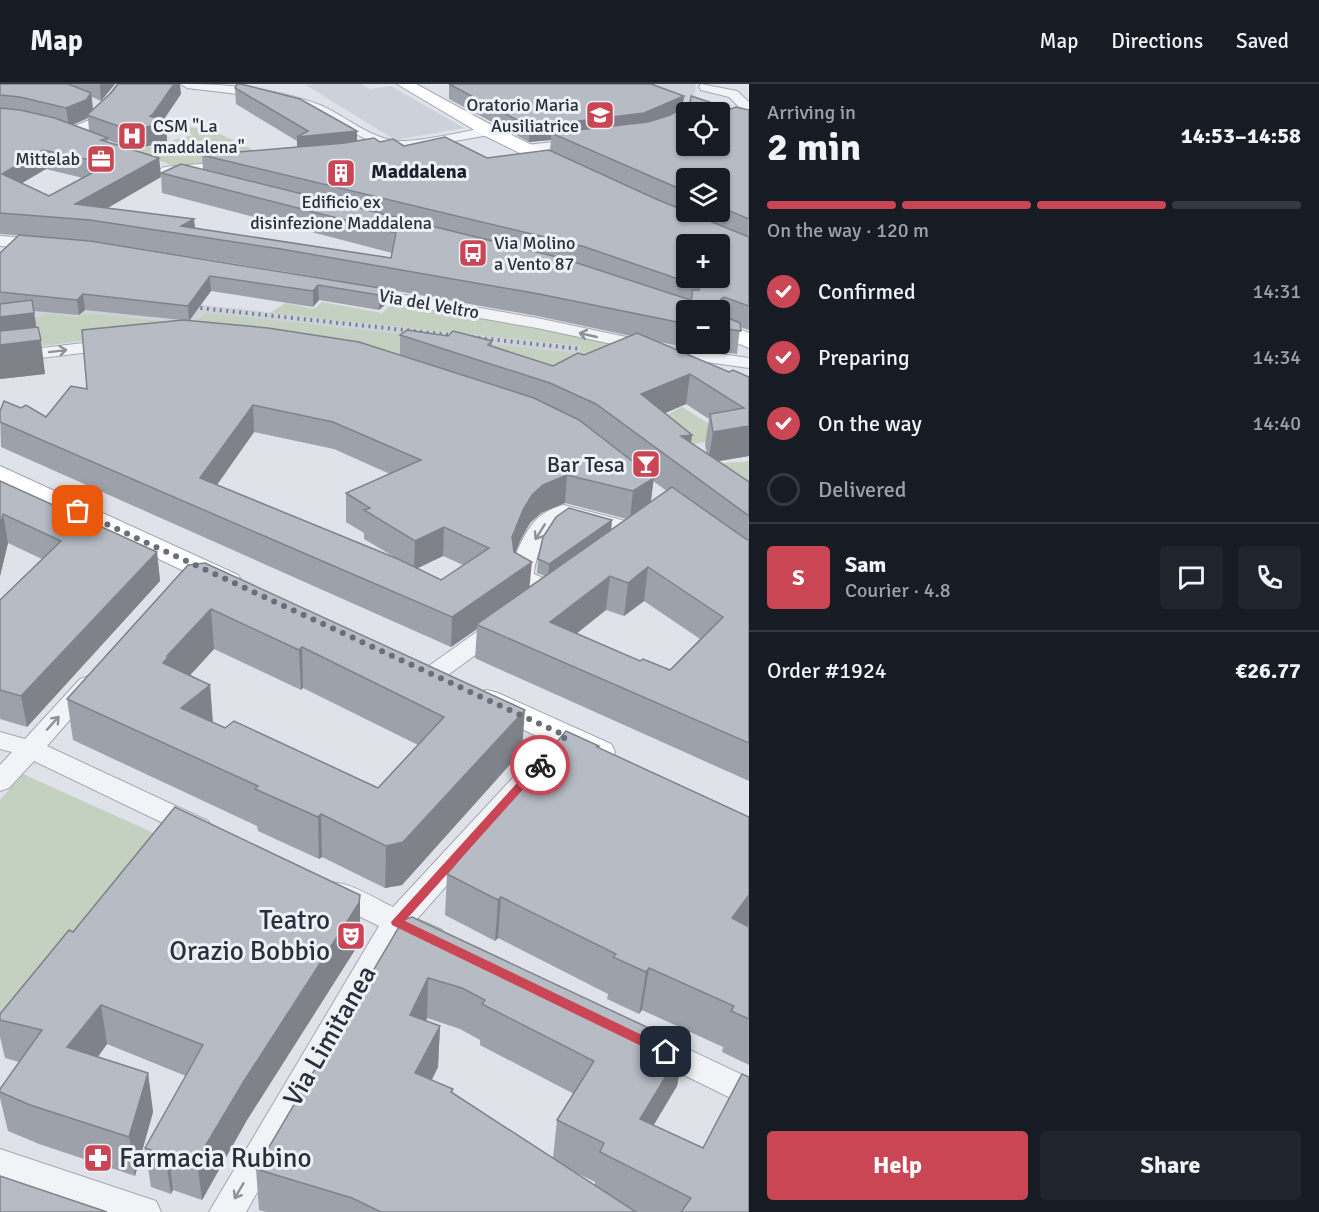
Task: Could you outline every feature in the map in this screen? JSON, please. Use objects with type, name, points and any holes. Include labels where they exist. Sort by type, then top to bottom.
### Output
[{"type":"main road","points":[[405,84],[489,130],[530,157],[553,162],[584,176]]},
{"type":"main road","points":[[67,131],[98,143]]},
{"type":"main road","points":[[145,163],[164,171],[220,186]]},
{"type":"main road","points":[[730,332],[749,341]]},
{"type":"main road","points":[[0,474],[188,575],[253,593]]},
{"type":"main road","points":[[422,670],[620,761]]},
{"type":"street","points":[[67,131],[94,123],[124,84]]},
{"type":"street","points":[[187,84],[248,92],[314,107],[343,119],[375,147]]},
{"type":"street","points":[[705,102],[705,85],[733,94],[749,109]]},
{"type":"street","points":[[88,103],[105,109]]},
{"type":"street","points":[[353,154],[375,147],[402,145],[489,130]]},
{"type":"street","points":[[530,157],[594,142]]},
{"type":"street","points":[[164,171],[246,164]]},
{"type":"street","points":[[0,241],[59,245],[0,248]]},
{"type":"street","name":"Via del Veltro","points":[[339,288],[537,323],[612,340],[749,363]]},
{"type":"street","points":[[612,340],[686,372]]},
{"type":"street","points":[[0,358],[140,341]]},
{"type":"street","points":[[550,590],[524,577],[523,570],[537,534],[542,526],[552,518],[564,512],[642,524],[606,550]]},
{"type":"street","points":[[422,670],[526,607],[569,576]]},
{"type":"street","points":[[0,782],[101,671]]},
{"type":"street","name":"Via Limitanea","points":[[227,1212],[397,922],[566,736]]},
{"type":"street","points":[[0,740],[30,749],[224,840]]},
{"type":"street","points":[[310,881],[450,948]]},
{"type":"street","points":[[632,1036],[749,1093]]},
{"type":"street","points":[[7,1170],[143,1212]]},
{"type":"shaded area","points":[[361,84],[370,89],[391,86],[464,128],[395,140],[306,85]]},
{"type":"shaded area","points":[[626,84],[696,84],[693,102],[686,102]]},
{"type":"shaded area","points":[[110,295],[580,346],[581,349],[580,354],[190,324],[89,313],[78,317],[46,313],[42,317],[0,315]]},
{"type":"green space","points":[[191,127],[218,133],[272,159],[176,167],[135,151],[193,135],[181,130]]},
{"type":"green space","points":[[322,302],[382,313],[394,302],[612,343],[655,421],[682,407],[719,430],[723,439],[694,444],[715,464],[749,461],[749,515],[446,362],[147,333],[43,346],[38,325],[0,329],[0,315],[42,317],[46,313],[77,317],[89,313],[190,324],[207,313],[580,354],[581,349],[580,346],[269,313],[286,303],[314,309]]},
{"type":"green space","points":[[23,774],[167,839],[0,1025],[0,800]]},
{"type":"building","points":[[0,84],[68,84],[91,93],[86,100],[66,108],[20,97],[0,95]]},
{"type":"building","points":[[118,84],[174,84],[150,116],[166,122],[132,131],[87,115]]},
{"type":"building","points":[[237,84],[300,99],[357,131],[297,137],[308,131],[235,88]]},
{"type":"building","points":[[449,84],[651,84],[684,96],[644,113],[530,127]]},
{"type":"building","points":[[691,96],[709,102],[690,102]]},
{"type":"building","points":[[736,107],[749,110],[749,219],[730,211],[730,168],[676,168],[676,187],[551,133],[648,122],[676,112],[676,156],[730,156],[730,109]]},
{"type":"building","points":[[0,108],[55,118],[108,138],[101,140],[159,158],[75,204],[194,219],[181,226],[391,258],[396,233],[161,173],[181,164],[565,259],[690,300],[676,300],[676,322],[539,294],[281,249],[90,220],[0,213]],"holes":[[[43,150],[109,164],[49,196],[2,174]]]},
{"type":"building","points":[[445,137],[487,158],[549,150],[676,207],[676,222],[712,222],[749,237],[749,306],[724,297],[690,300],[692,290],[730,288],[730,234],[676,234],[676,278],[582,246],[202,155],[345,143],[374,138],[380,142],[393,139],[404,146]]},
{"type":"building","points":[[19,235],[90,241],[386,289],[379,295],[318,285],[313,291],[210,276],[188,306],[83,294],[77,300],[0,292],[0,253]]},
{"type":"building","points":[[32,300],[34,313],[0,317],[0,304]]},
{"type":"building","points":[[730,319],[740,323],[741,331],[730,329]]},
{"type":"building","points":[[183,320],[268,328],[359,342],[534,398],[579,420],[654,478],[633,491],[567,475],[543,485],[532,495],[523,510],[512,537],[514,552],[532,562],[452,617],[0,422],[0,411],[4,401],[21,408],[26,405],[46,417],[71,386],[87,389],[82,330]],"holes":[[[253,405],[333,422],[421,460],[346,493],[370,508],[364,510],[415,541],[444,527],[489,548],[441,580],[398,559],[200,478]]]},
{"type":"building","points":[[38,327],[41,340],[0,345],[0,331]]},
{"type":"building","points":[[407,330],[448,336],[453,331],[492,341],[488,345],[553,366],[578,353],[584,355],[637,333],[676,350],[676,354],[687,354],[729,372],[733,370],[749,377],[749,426],[713,432],[710,414],[744,408],[690,374],[641,394],[692,435],[681,436],[749,482],[749,516],[596,404],[550,383],[400,335]]},
{"type":"building","points":[[0,481],[157,552],[21,696],[0,690],[0,600],[61,541],[3,514],[0,526]]},
{"type":"building","points":[[672,487],[749,540],[749,743],[480,626],[477,624]],"holes":[[[648,567],[723,617],[670,670],[643,659],[640,661],[550,622],[610,576],[628,583]]]},
{"type":"building","points":[[569,508],[612,520],[549,564],[538,559],[543,537],[556,517]]},
{"type":"building","points":[[205,563],[525,710],[403,842],[386,846],[321,814],[318,817],[255,789],[258,786],[67,699],[188,565]],"holes":[[[211,609],[299,650],[302,647],[444,717],[378,788],[234,721],[225,728],[181,708],[210,685],[163,663]]]},
{"type":"building","points":[[566,731],[749,817],[749,895],[732,918],[749,927],[749,1019],[731,1011],[734,1006],[649,968],[646,972],[613,957],[616,954],[501,897],[498,900],[447,874]]},
{"type":"building","points":[[175,807],[360,895],[359,903],[244,1081],[197,1160],[168,1151],[165,1155],[145,1148],[203,1045],[101,1005],[67,1047],[148,1073],[129,1137],[30,1105],[0,1092],[42,1030],[0,1020],[0,1014],[69,930],[73,932]]},
{"type":"building","points":[[412,917],[685,1045],[640,1119],[703,1148],[742,1074],[749,1077],[749,1212],[681,1212],[691,1198],[600,1152],[604,1143],[557,1120],[594,1061],[482,1004],[485,1000],[462,988],[428,978],[410,1015],[440,1026],[415,1073],[453,1089],[451,1092],[636,1212],[381,1212],[352,1198],[256,1169],[403,920]]},
{"type":"building","points":[[0,1176],[107,1212],[0,1212]]},
{"type":"railway","points":[[181,306],[581,349]]},
{"type":"way so far","points":[[78,511],[566,736],[540,765]]},
{"type":"place","name":"Oratorio Maria Ausiliatrice","points":[[600,115]]},
{"type":"place","name":"CSM \"La maddalena\"","points":[[132,136]]},
{"type":"place","name":"Mittelab","points":[[101,159]]},
{"type":"place","name":"Edificio ex disinfezione Maddalena","points":[[341,173]]},
{"type":"place","name":"Via Molino a Vento 87","points":[[473,253]]},
{"type":"place","name":"Bar Tesa","points":[[646,464]]},
{"type":"place","name":"Teatro Orazio Bobbio","points":[[351,936]]},
{"type":"place","name":"Farmacia Rubino","points":[[98,1158]]},
{"type":"district","name":"Maddalena","points":[[419,171]]},
{"type":"route","points":[[540,765],[397,922],[666,1052]]}]
